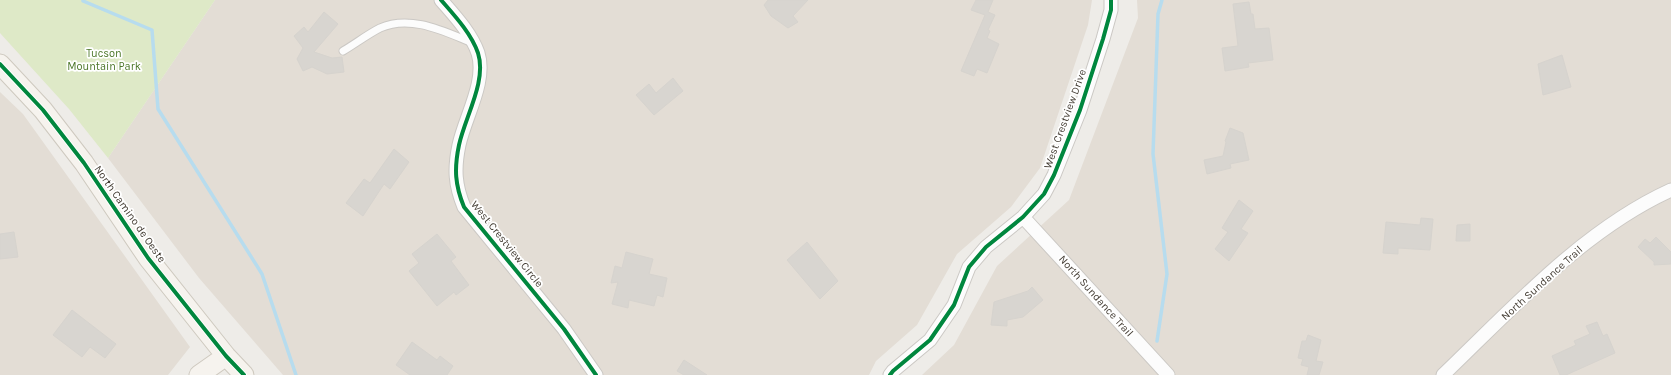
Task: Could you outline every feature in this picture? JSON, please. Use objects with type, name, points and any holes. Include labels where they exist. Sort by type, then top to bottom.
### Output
[{"type":"street","name":"West Crestview Circle","points":[[441,0],[456,17],[473,43],[478,54],[480,70],[475,94],[459,143],[456,158],[457,189],[464,207],[564,329],[596,375]]},
{"type":"street","name":"West Crestview Drive","points":[[890,375],[930,340],[954,304],[969,267],[986,247],[1023,217],[1044,194],[1065,150],[1104,39],[1111,10],[1111,0]]},
{"type":"street","name":"North Camino de Oeste","points":[[0,64],[44,110],[84,163],[148,258],[226,356],[244,375]]},
{"type":"street","name":"North Sundance Trail","points":[[1442,375],[1573,252],[1630,212],[1653,198],[1671,190]]},
{"type":"street","name":"North Sundance Trail","points":[[1023,217],[1168,375]]},
{"type":"street","points":[[199,375],[226,356]]},
{"type":"lane","points":[[343,51],[380,28],[397,23],[412,23],[433,27],[473,43]]},
{"type":"shaded area","points":[[215,0],[1092,0],[1088,25],[1040,168],[1011,207],[957,254],[917,325],[876,361],[869,375],[283,375],[199,278],[108,158]]},
{"type":"shaded area","points":[[1137,0],[1671,0],[1671,375],[922,375],[954,345],[997,266],[1069,200],[1138,18]]},
{"type":"shaded area","points":[[0,92],[23,114],[190,347],[168,375],[0,375]]},
{"type":"green space","name":"Tucson Mountain Park","points":[[0,0],[215,0],[108,158],[69,109],[0,33]]},
{"type":"building","points":[[768,0],[808,0],[793,16],[798,22],[788,28],[771,16],[764,5]]},
{"type":"building","points":[[976,0],[993,0],[988,12],[995,15],[988,30],[990,31],[987,38],[999,44],[987,73],[977,69],[974,76],[961,71],[985,15],[971,10]]},
{"type":"building","points":[[1249,2],[1251,14],[1253,14],[1255,29],[1269,28],[1273,60],[1248,63],[1249,67],[1225,71],[1222,48],[1238,46],[1233,4]]},
{"type":"building","points":[[324,12],[338,24],[314,52],[332,58],[342,57],[344,72],[327,74],[312,67],[303,71],[297,59],[303,48],[294,36],[304,27],[308,32]]},
{"type":"building","points":[[1562,55],[1571,87],[1543,95],[1538,64]]},
{"type":"building","points":[[673,78],[683,91],[654,115],[636,95],[649,84],[656,93]]},
{"type":"building","points":[[1230,128],[1243,133],[1249,160],[1230,164],[1231,168],[1207,174],[1204,160],[1223,156],[1225,141]]},
{"type":"building","points":[[394,149],[409,162],[390,189],[384,184],[363,216],[346,203],[364,179],[370,183]]},
{"type":"building","points":[[1239,200],[1253,211],[1241,229],[1248,233],[1229,261],[1215,249],[1228,232],[1222,228]]},
{"type":"building","points":[[1421,218],[1433,219],[1430,250],[1398,248],[1398,254],[1383,253],[1386,222],[1420,225]]},
{"type":"building","points":[[1470,224],[1470,241],[1456,241],[1457,225]]},
{"type":"building","points":[[14,232],[18,257],[0,259],[0,234]]},
{"type":"building","points":[[437,234],[456,257],[451,261],[469,285],[456,295],[454,292],[437,306],[409,271],[419,263],[412,254]]},
{"type":"building","points":[[1656,237],[1671,252],[1671,264],[1654,265],[1654,262],[1638,247],[1645,239],[1650,243]]},
{"type":"building","points":[[807,242],[838,281],[820,299],[787,260]]},
{"type":"building","points":[[626,252],[653,259],[649,274],[667,278],[663,297],[657,295],[654,306],[629,300],[628,308],[612,304],[618,282],[611,283],[615,266],[622,268]]},
{"type":"building","points":[[1032,287],[1043,300],[1023,317],[1007,320],[1007,326],[991,325],[994,302],[1028,291]]},
{"type":"building","points":[[72,310],[116,344],[105,358],[90,347],[82,357],[53,335]]},
{"type":"building","points":[[1597,322],[1603,336],[1607,334],[1615,353],[1566,375],[1560,375],[1552,356],[1576,345],[1574,341],[1590,334],[1586,326]]},
{"type":"building","points":[[1308,335],[1321,340],[1316,361],[1323,362],[1319,375],[1307,375],[1309,367],[1301,365],[1303,359],[1298,358],[1302,341],[1306,341]]},
{"type":"building","points":[[412,342],[437,360],[440,356],[453,366],[447,375],[410,375],[396,365]]},
{"type":"building","points":[[684,360],[707,375],[684,375],[677,371]]},
{"type":"waterway","points":[[83,0],[152,30],[158,109],[262,274],[296,375]]},
{"type":"waterway","points":[[1157,341],[1167,274],[1153,154],[1158,14],[1162,0]]},
{"type":"cycle path","points":[[441,0],[471,38],[478,53],[480,64],[478,87],[462,134],[456,162],[457,184],[464,207],[564,329],[596,375]]},
{"type":"cycle path","points":[[890,375],[930,340],[954,305],[969,267],[986,247],[1023,217],[1044,194],[1054,175],[1080,110],[1103,39],[1111,10],[1111,0]]},
{"type":"cycle path","points":[[0,64],[43,110],[84,163],[148,258],[226,356],[244,375]]}]
